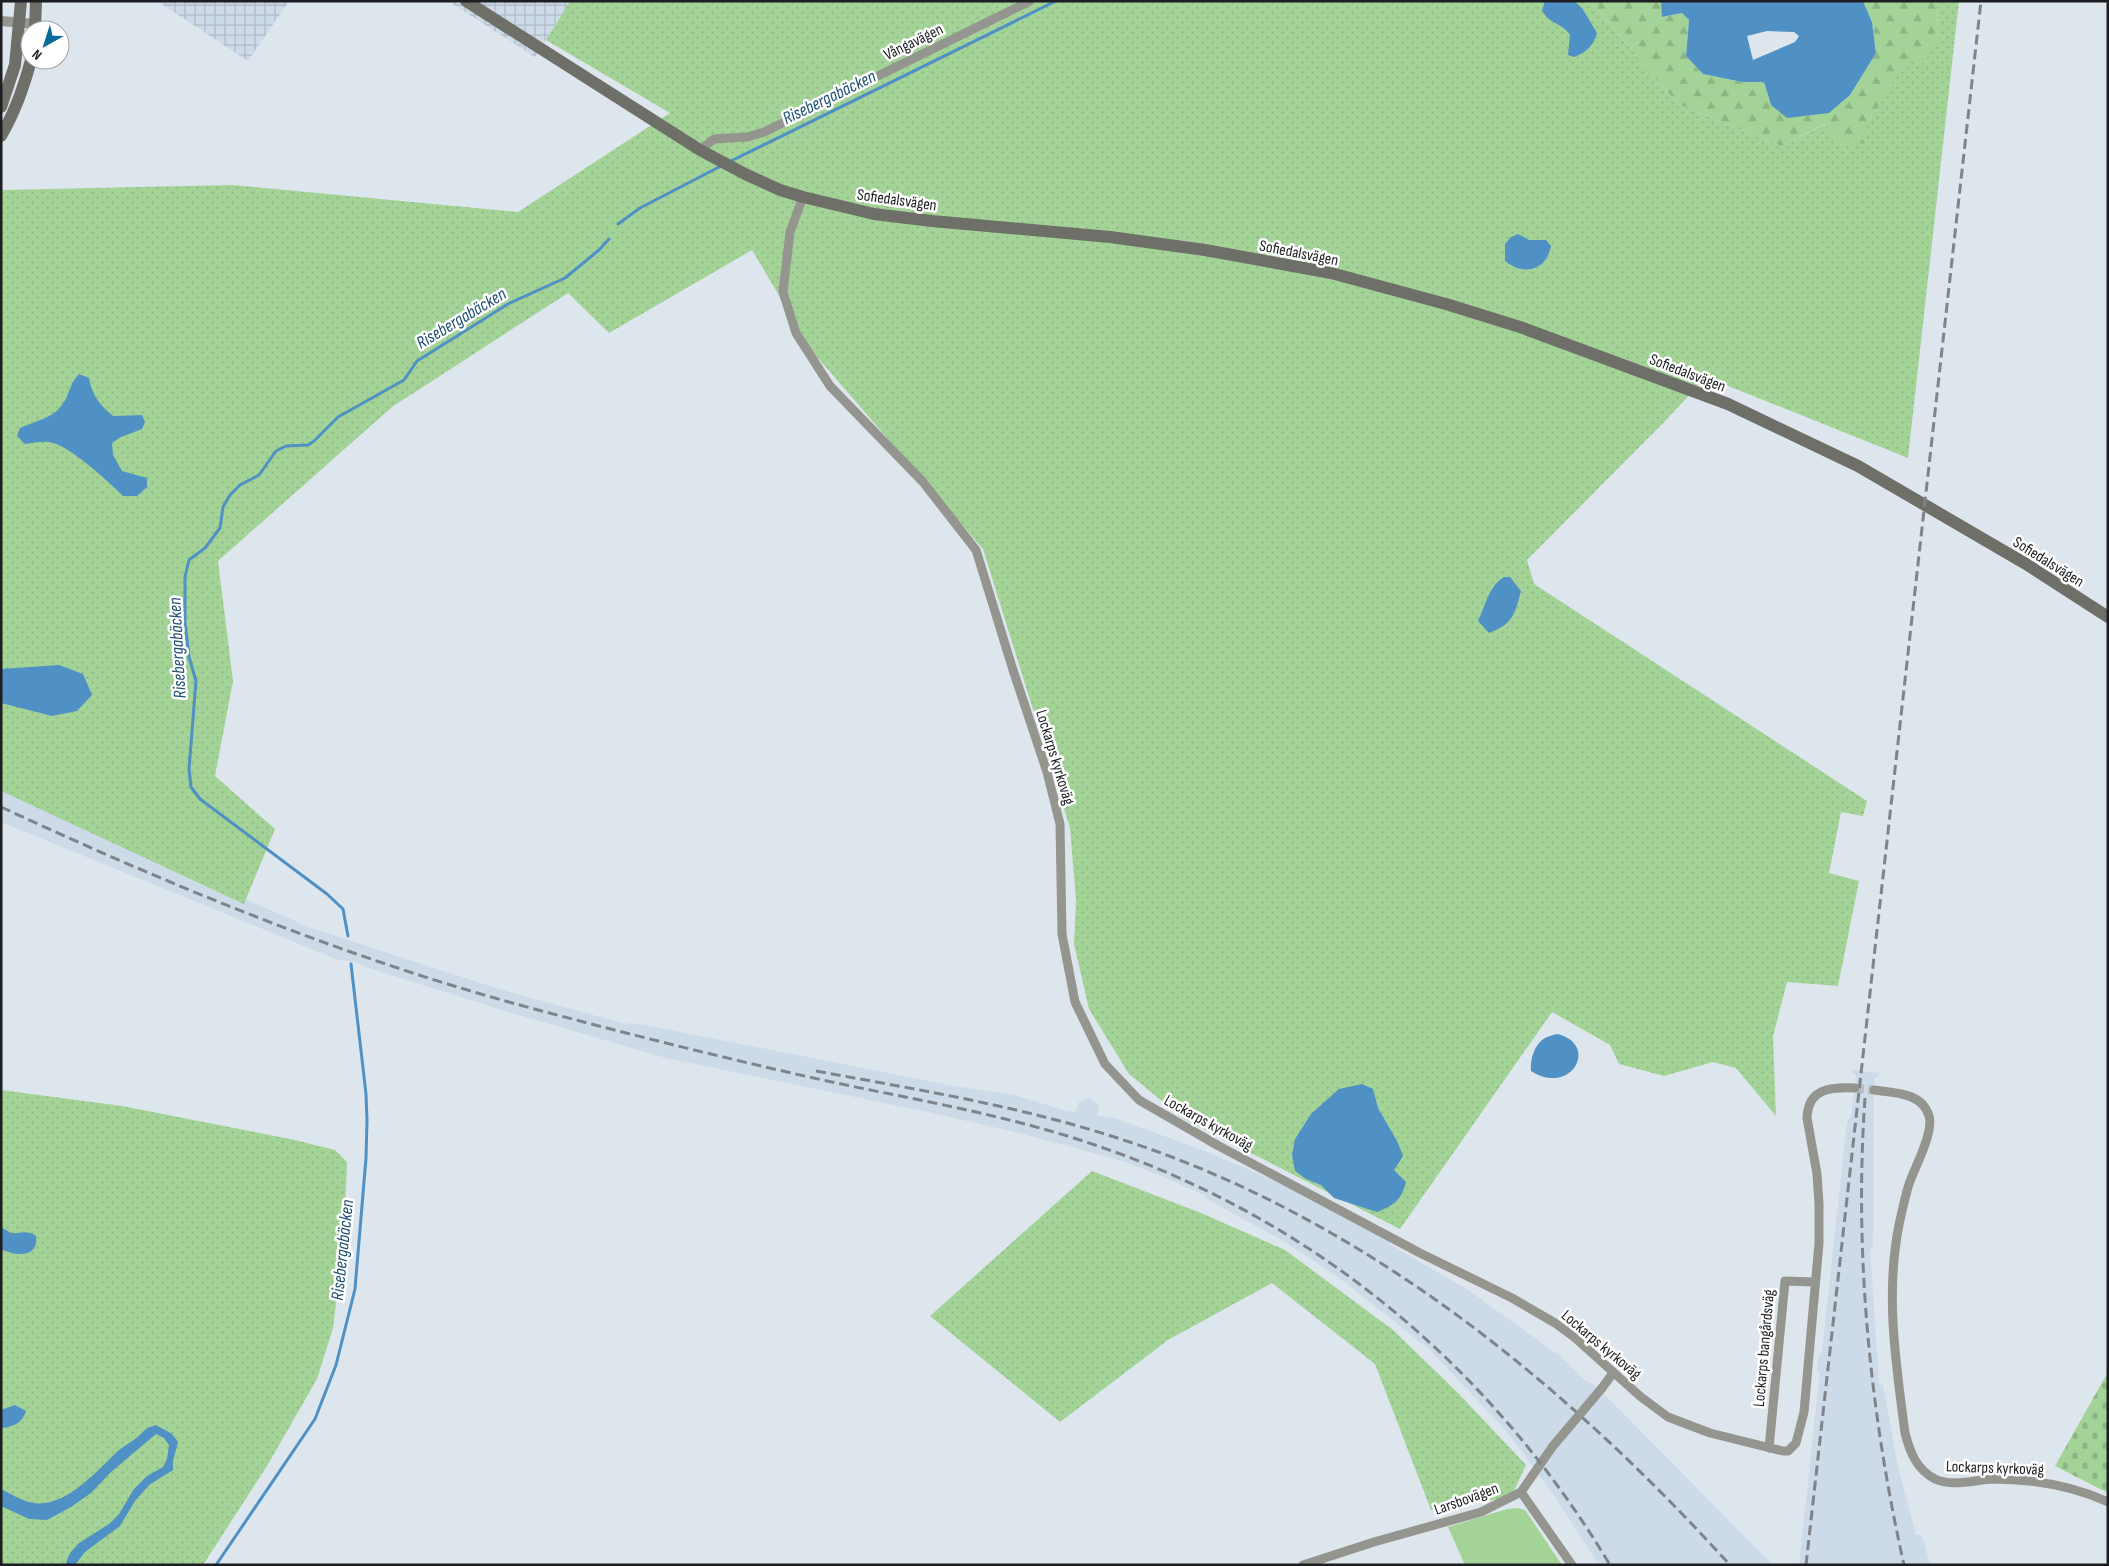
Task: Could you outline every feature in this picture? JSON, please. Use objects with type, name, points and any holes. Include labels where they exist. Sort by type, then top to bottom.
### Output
[{"type":"main road","points":[[20,20],[21,1]]},
{"type":"main road","points":[[35,20],[36,1]]},
{"type":"main road","name":"Sofiedalsvägen","points":[[466,1],[704,152],[740,172],[803,197],[874,214],[1110,237],[1205,250],[1331,273],[1446,304],[1520,327],[1728,404],[1858,466],[2026,564],[2108,617]]},
{"type":"main road","points":[[1,108],[15,65],[20,23]]},
{"type":"main road","points":[[1,136],[14,114],[29,70]]},
{"type":"street","name":"Vångavägen","points":[[704,152],[714,139],[747,137],[764,132],[1030,1]]},
{"type":"street","points":[[1,21],[20,23]]},
{"type":"street","name":"Lockarps kyrkoväg","points":[[803,197],[790,232],[784,292],[796,333],[830,386],[923,482],[976,550],[1047,772],[1060,824],[1062,934],[1075,1002],[1105,1064],[1139,1100],[1217,1145],[1420,1252],[1512,1298],[1555,1323],[1574,1337],[1640,1397],[1668,1417],[1710,1433],[1788,1451],[1792,1448],[1798,1436],[1804,1412],[1819,1243],[1817,1174],[1807,1109],[1815,1096],[1826,1088],[1855,1088]]},
{"type":"street","name":"Lockarps kyrkoväg","points":[[1874,1090],[1912,1097],[1924,1105],[1930,1118],[1928,1134],[1916,1163],[1902,1210],[1894,1252],[1891,1302],[1905,1433],[1915,1462],[1936,1479],[1947,1482],[1992,1479],[2031,1480],[2070,1487],[2108,1502]]},
{"type":"street","name":"Lockarps bangårdsväg","points":[[1769,1448],[1785,1281],[1815,1282]]},
{"type":"street","name":"Larsbovägen","points":[[1303,1565],[1374,1542],[1481,1512],[1521,1492],[1553,1446],[1613,1373]]},
{"type":"street","points":[[1521,1492],[1572,1565]]},
{"type":"shaded area","points":[[157,1],[289,1],[248,61]]},
{"type":"shaded area","points":[[448,1],[570,1],[535,57]]},
{"type":"shaded area","points":[[1,789],[308,927],[499,989],[622,1023],[645,1025],[954,1086],[1014,1095],[1063,1110],[1075,1112],[1079,1102],[1089,1097],[1099,1105],[1097,1115],[1114,1118],[1200,1149],[1278,1182],[1388,1240],[1391,1245],[1468,1290],[1560,1356],[1585,1380],[1595,1385],[1773,1565],[1599,1565],[1557,1500],[1521,1450],[1500,1424],[1430,1350],[1351,1287],[1316,1262],[1278,1238],[1207,1199],[1204,1195],[1164,1177],[1123,1161],[1019,1133],[928,1112],[666,1058],[502,1010],[366,967],[360,963],[336,959],[1,822]]},
{"type":"shaded area","points":[[1850,1070],[1881,1073],[1874,1079],[1873,1247],[1870,1249],[1879,1384],[1883,1385],[1898,1467],[1916,1535],[1922,1535],[1930,1565],[1799,1565],[1820,1372],[1817,1369],[1819,1354],[1822,1352],[1847,1122],[1851,1117],[1856,1076]]},
{"type":"green space","points":[[570,1],[1590,1],[1678,104],[1781,146],[1826,124],[1843,145],[1867,123],[1905,61],[1938,41],[1937,1],[1959,1],[1908,458],[1706,377],[1527,560],[1534,584],[1867,801],[1863,816],[1841,812],[1829,873],[1859,881],[1838,986],[1787,982],[1773,1036],[1776,1116],[1736,1068],[1713,1062],[1664,1076],[1619,1064],[1610,1045],[1552,1012],[1400,1229],[1184,1119],[1129,1074],[1089,1009],[1074,944],[1076,900],[1070,828],[983,549],[812,351],[752,250],[609,333],[568,293],[392,407],[218,561],[233,681],[215,776],[275,829],[244,904],[1,791],[1,190],[233,185],[518,212],[670,113],[546,40]]},
{"type":"green space","points":[[1590,1],[1661,1],[1663,17],[1682,13],[1689,20],[1686,56],[1703,74],[1742,82],[1764,82],[1771,105],[1829,113],[1850,95],[1876,53],[1872,22],[1863,1],[1937,1],[1938,41],[1924,63],[1905,62],[1867,123],[1865,143],[1843,145],[1825,124],[1781,146],[1678,104]]},
{"type":"green space","points":[[1,1090],[122,1106],[295,1140],[335,1150],[347,1162],[344,1237],[333,1328],[317,1379],[267,1466],[203,1565],[1,1565]]},
{"type":"green space","points":[[1092,1171],[1201,1213],[1285,1250],[1393,1330],[1458,1393],[1526,1465],[1511,1497],[1431,1510],[1375,1364],[1272,1283],[1168,1340],[1060,1422],[930,1316]]},
{"type":"green space","points":[[2108,1372],[2108,1493],[2055,1466]]},
{"type":"green space","points":[[1518,1508],[1525,1510],[1562,1565],[1465,1565],[1448,1527],[1507,1509]]},
{"type":"water","points":[[1545,1],[1574,1],[1582,8],[1597,33],[1592,45],[1586,51],[1574,57],[1568,55],[1570,35],[1545,15],[1542,10]]},
{"type":"water","points":[[1661,1],[1863,1],[1872,22],[1876,53],[1850,95],[1829,113],[1787,118],[1771,105],[1764,82],[1742,82],[1703,74],[1686,56],[1689,20],[1682,13],[1662,17]],"holes":[[[1767,31],[1794,32],[1799,36],[1795,42],[1753,60],[1747,36]]]},
{"type":"water","points":[[1518,234],[1529,240],[1546,240],[1551,246],[1544,261],[1539,266],[1527,269],[1520,268],[1512,266],[1505,261],[1505,244],[1511,237]]},
{"type":"water","points":[[79,374],[89,378],[97,400],[113,416],[142,415],[145,422],[142,429],[121,437],[112,443],[113,455],[122,471],[147,478],[147,487],[137,496],[123,496],[88,464],[57,444],[37,442],[25,444],[17,436],[20,428],[48,416],[58,409],[65,401],[73,382]]},
{"type":"water","points":[[1504,577],[1510,577],[1521,591],[1519,599],[1515,612],[1508,622],[1489,633],[1478,621],[1491,591]]},
{"type":"water","points":[[59,665],[83,674],[92,695],[77,711],[52,716],[1,703],[1,669]]},
{"type":"water","points":[[1557,1034],[1570,1040],[1577,1048],[1578,1057],[1575,1066],[1569,1073],[1558,1078],[1546,1077],[1531,1071],[1531,1062],[1535,1048],[1546,1037]]},
{"type":"water","points":[[1362,1084],[1373,1089],[1378,1108],[1397,1141],[1403,1156],[1394,1170],[1406,1182],[1402,1194],[1396,1202],[1377,1212],[1334,1198],[1321,1185],[1306,1179],[1295,1171],[1292,1155],[1295,1139],[1311,1114],[1339,1089]]},
{"type":"water","points":[[1,1227],[11,1233],[27,1232],[36,1236],[34,1249],[24,1254],[19,1254],[1,1249]]},
{"type":"water","points":[[15,1405],[26,1411],[22,1419],[10,1427],[1,1428],[1,1410]]},
{"type":"water","points":[[156,1425],[172,1434],[178,1442],[173,1461],[173,1470],[149,1485],[135,1501],[120,1526],[85,1552],[75,1565],[66,1565],[70,1553],[79,1543],[109,1524],[119,1514],[134,1489],[147,1476],[163,1467],[167,1459],[169,1445],[164,1438],[156,1434],[111,1472],[91,1493],[47,1520],[29,1519],[1,1506],[1,1489],[33,1503],[46,1503],[58,1500],[80,1486],[119,1450],[146,1429]]},
{"type":"waterway","name":"Risebergabäcken","points":[[729,162],[1056,1]]},
{"type":"waterway","name":"Risebergabäcken","points":[[618,224],[640,208],[721,166]]},
{"type":"waterway","name":"Risebergabäcken","points":[[348,936],[343,909],[327,894],[200,799],[191,787],[189,769],[196,681],[189,657],[185,622],[185,577],[189,560],[205,548],[220,528],[223,507],[230,495],[240,485],[259,475],[276,451],[286,446],[308,445],[338,417],[404,380],[417,361],[508,304],[565,278],[599,250],[609,239]]},
{"type":"waterway","name":"Risebergabäcken","points":[[216,1565],[315,1419],[336,1365],[355,1289],[366,1158],[367,1121],[366,1094],[351,964]]},
{"type":"tunnel","points":[[1855,1088],[1874,1090]]},
{"type":"railway","points":[[1806,1565],[1981,1]]},
{"type":"railway","points":[[1,807],[200,894],[267,921],[403,970],[542,1011],[684,1048],[1029,1125],[1095,1145],[1175,1176],[1251,1214],[1323,1258],[1390,1308],[1452,1364],[1510,1426],[1563,1493],[1610,1565]]},
{"type":"railway","points":[[816,1071],[963,1098],[1072,1124],[1198,1168],[1285,1208],[1368,1255],[1447,1308],[1523,1366],[1595,1429],[1664,1496],[1730,1565]]},
{"type":"railway","points":[[1865,1098],[1862,1156],[1862,1215],[1868,1333],[1882,1450],[1904,1565]]}]
